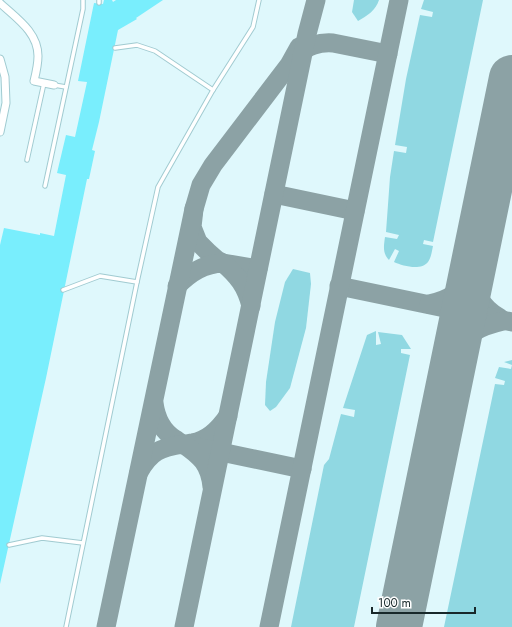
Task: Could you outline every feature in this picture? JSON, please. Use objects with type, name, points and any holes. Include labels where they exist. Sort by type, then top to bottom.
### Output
[{"type":"street","points":[[0,3],[24,25],[33,36],[38,56],[34,81],[54,85]]},
{"type":"street","points":[[0,59],[5,77],[6,103],[0,132]]},
{"type":"lane","points":[[45,186],[83,9],[83,0]]},
{"type":"lane","points":[[66,627],[158,187],[213,90],[253,27],[259,0]]},
{"type":"lane","points":[[115,48],[137,45],[155,51],[213,90]]},
{"type":"lane","points":[[27,160],[44,83]]},
{"type":"lane","points":[[54,85],[66,87]]},
{"type":"lane","points":[[63,290],[100,276],[137,282]]},
{"type":"lane","points":[[9,545],[42,538],[83,543]]},
{"type":"shaded area","points":[[354,0],[379,0],[378,4],[368,15],[358,21],[352,12]]},
{"type":"shaded area","points":[[424,0],[483,0],[433,242],[424,240],[423,244],[433,246],[431,254],[425,265],[412,267],[394,262],[399,251],[395,249],[389,260],[385,255],[384,246],[385,237],[397,239],[399,235],[386,232],[390,177],[394,151],[406,153],[407,147],[395,145],[406,79],[420,15],[432,17],[433,12],[421,9]]},
{"type":"shaded area","points":[[293,269],[310,273],[311,284],[306,328],[290,388],[276,407],[270,411],[265,405],[266,382],[275,322],[285,282]]},
{"type":"shaded area","points":[[376,331],[376,345],[381,344],[378,332],[402,335],[411,349],[401,349],[401,353],[410,355],[354,627],[291,627],[324,465],[329,459],[341,414],[354,417],[355,410],[343,408],[367,335]]},
{"type":"shaded area","points":[[512,360],[512,365],[504,362]]},
{"type":"shaded area","points":[[512,365],[512,627],[444,627],[495,384],[504,385],[505,381],[495,378],[499,367],[511,369]]},
{"type":"building","points":[[104,0],[112,0],[113,2],[116,0],[163,0],[136,18],[137,19],[118,30],[92,150],[95,151],[89,179],[87,179],[46,378],[0,584],[0,245],[4,228],[40,235],[40,233],[54,236],[66,175],[57,173],[66,135],[75,137],[87,82],[78,81],[94,3],[103,4]]},
{"type":"taxiway","points":[[184,627],[307,34],[316,0]]},
{"type":"taxiway","points":[[269,627],[399,0]]},
{"type":"taxiway","points":[[297,55],[305,49],[323,43],[333,43],[388,54]]},
{"type":"taxiway","points":[[258,269],[223,263],[209,253],[198,242],[192,227],[194,209],[201,185],[213,165],[289,65],[299,47]]},
{"type":"taxiway","points":[[274,194],[355,211]]},
{"type":"taxiway","points":[[106,627],[194,209]]},
{"type":"taxiway","points":[[177,286],[198,270],[210,265],[223,263],[241,282],[247,293],[251,306]]},
{"type":"taxiway","points":[[472,270],[479,298],[487,309],[500,318]]},
{"type":"taxiway","points":[[429,304],[450,297],[464,283],[472,270]]},
{"type":"taxiway","points":[[339,286],[512,322]]},
{"type":"taxiway","points":[[455,355],[464,341],[474,332],[480,328],[503,321]]},
{"type":"taxiway","points":[[154,403],[160,424],[170,436],[184,444],[198,442],[213,434],[228,416]]},
{"type":"taxiway","points":[[183,444],[302,469]]},
{"type":"taxiway","points":[[139,472],[152,455],[162,449],[183,444],[204,462],[211,479],[212,487]]},
{"type":"runway","points":[[399,627],[512,78]]}]
